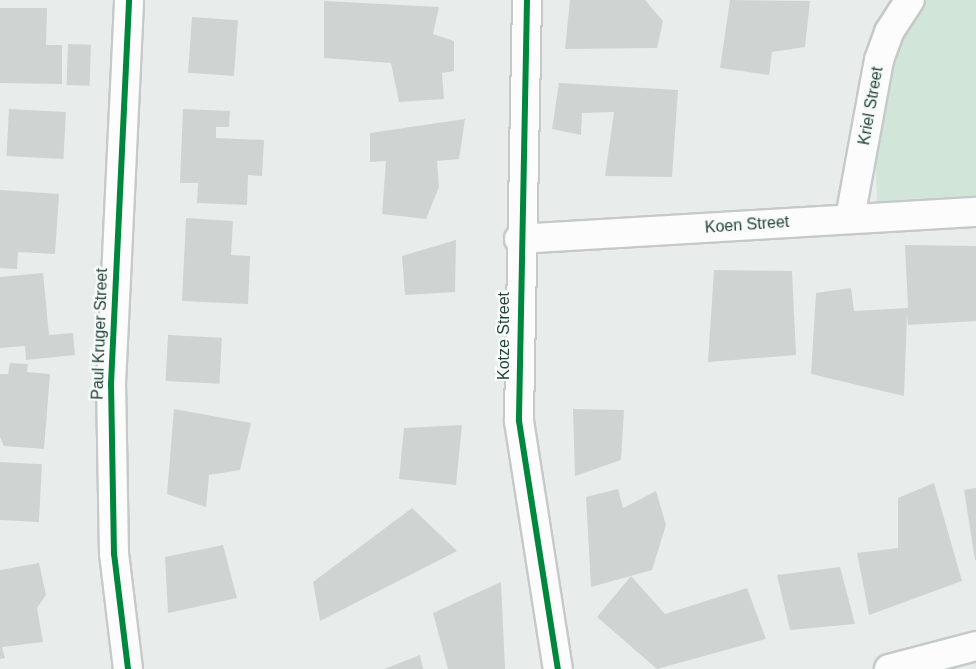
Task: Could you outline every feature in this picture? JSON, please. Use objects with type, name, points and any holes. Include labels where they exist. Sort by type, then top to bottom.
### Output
[{"type":"street","name":"Paul Kruger Street","points":[[128,669],[114,554],[111,384],[129,0]]},
{"type":"street","name":"Kotze Street","points":[[527,0],[519,239],[519,421],[558,669]]},
{"type":"street","name":"Kriel Street","points":[[850,218],[879,60],[889,32],[910,0]]},
{"type":"street","name":"Koen Street","points":[[519,239],[976,212]]},
{"type":"street","points":[[889,669],[976,646]]},
{"type":"green space","points":[[903,0],[976,0],[976,214],[878,220],[871,70]]},
{"type":"building","points":[[570,0],[645,0],[663,21],[657,48],[565,49]]},
{"type":"building","points":[[730,0],[810,1],[805,47],[772,52],[769,75],[720,68]]},
{"type":"building","points":[[324,1],[439,7],[433,34],[454,41],[454,71],[442,73],[444,99],[399,102],[391,63],[324,58]]},
{"type":"building","points":[[0,8],[47,8],[46,45],[62,45],[62,84],[0,83]]},
{"type":"building","points":[[192,17],[238,20],[234,76],[188,73]]},
{"type":"building","points":[[68,44],[91,45],[90,86],[67,85]]},
{"type":"building","points":[[559,83],[678,90],[672,177],[605,176],[614,112],[582,113],[581,135],[552,129]]},
{"type":"building","points":[[9,109],[66,112],[63,159],[7,156]]},
{"type":"building","points":[[183,109],[230,111],[229,127],[216,127],[216,138],[264,140],[262,176],[248,175],[247,205],[197,203],[198,183],[180,183]]},
{"type":"building","points":[[465,119],[459,159],[437,161],[439,187],[426,219],[382,214],[386,161],[370,162],[370,133]]},
{"type":"building","points":[[0,190],[59,194],[55,254],[18,252],[17,269],[0,268]]},
{"type":"building","points":[[186,218],[233,221],[231,255],[250,256],[248,304],[182,301]]},
{"type":"building","points":[[456,240],[455,292],[405,295],[402,256]]},
{"type":"building","points":[[905,245],[976,246],[976,321],[908,325],[907,315],[904,396],[811,374],[816,293],[851,288],[854,311],[908,308]]},
{"type":"building","points":[[714,270],[792,271],[796,355],[708,362]]},
{"type":"building","points":[[43,273],[49,335],[73,333],[75,355],[26,360],[25,346],[0,348],[0,277]]},
{"type":"building","points":[[168,335],[222,338],[220,384],[166,381]]},
{"type":"building","points":[[10,363],[28,364],[27,372],[50,374],[44,449],[4,446],[0,437],[0,374],[8,374]]},
{"type":"building","points":[[174,409],[251,423],[240,470],[209,475],[206,507],[167,494]]},
{"type":"building","points":[[573,409],[624,410],[621,460],[575,476]]},
{"type":"building","points":[[462,425],[456,485],[399,479],[404,428]]},
{"type":"building","points":[[0,462],[42,464],[39,522],[0,520]]},
{"type":"building","points":[[934,483],[962,581],[869,615],[857,553],[898,548],[898,498]]},
{"type":"building","points":[[976,488],[976,560],[975,560],[964,490]]},
{"type":"building","points":[[618,489],[623,508],[656,491],[666,525],[652,570],[591,587],[586,497]]},
{"type":"building","points":[[412,508],[457,551],[320,621],[313,582]]},
{"type":"building","points":[[223,545],[237,598],[168,613],[165,557]]},
{"type":"building","points":[[39,563],[46,595],[37,608],[43,642],[2,647],[5,658],[0,659],[0,570]]},
{"type":"building","points":[[840,567],[855,624],[790,630],[777,575]]},
{"type":"building","points":[[631,576],[665,614],[747,588],[766,639],[657,669],[597,617]]},
{"type":"building","points":[[501,582],[505,669],[448,669],[433,613]]},
{"type":"building","points":[[420,655],[423,669],[384,669]]},
{"type":"cycle path","points":[[128,669],[114,554],[111,384],[129,0]]},
{"type":"cycle path","points":[[527,0],[519,421],[558,669]]}]
